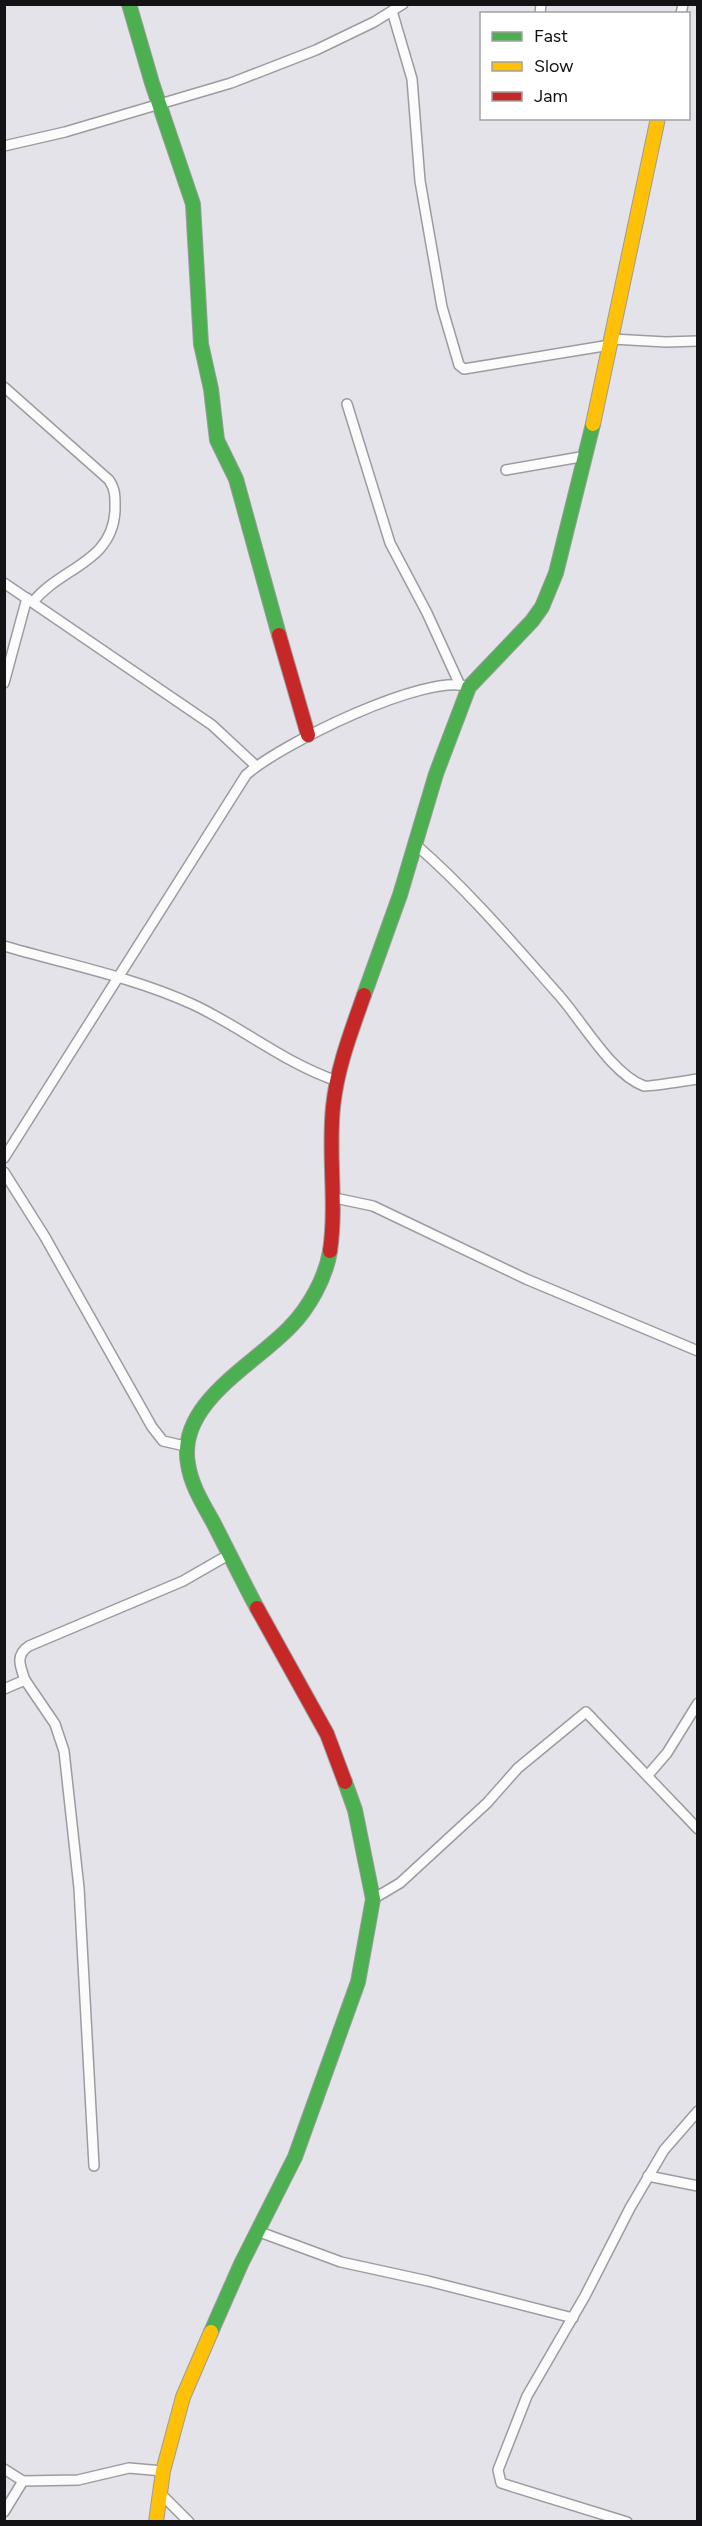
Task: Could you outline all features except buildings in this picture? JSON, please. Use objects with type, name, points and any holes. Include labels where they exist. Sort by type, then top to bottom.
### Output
[{"type":"street","points":[[129,4],[195,211],[201,344],[211,389],[215,430],[236,479],[251,540],[308,735]]},
{"type":"street","points":[[4,146],[65,132],[212,90],[267,70],[347,35],[403,4]]},
{"type":"street","points":[[392,11],[412,79],[420,181],[442,308],[459,365],[464,369],[611,342],[698,341]]},
{"type":"street","points":[[156,2522],[163,2471],[183,2397],[212,2326],[256,2231],[296,2157],[358,1982],[373,1899],[361,1832],[338,1759],[327,1734],[189,1474],[185,1446],[195,1416],[205,1403],[291,1326],[313,1295],[328,1263],[335,1198],[333,1118],[343,1053],[400,895],[464,685],[524,632],[542,607],[551,589],[564,548],[586,456],[658,120]]},
{"type":"street","points":[[4,387],[109,480],[115,492],[114,523],[106,543],[91,558],[30,600],[4,683]]},
{"type":"street","points":[[347,404],[390,543],[464,685]]},
{"type":"street","points":[[506,470],[586,456]]},
{"type":"street","points":[[4,583],[212,725],[256,766]]},
{"type":"street","points":[[4,1158],[235,789],[256,766],[308,735],[405,695],[435,685],[464,685]]},
{"type":"street","points":[[415,844],[461,885],[557,993],[622,1072],[649,1087],[698,1079]]},
{"type":"street","points":[[4,946],[165,992],[194,1005],[311,1072],[337,1081]]},
{"type":"street","points":[[4,1172],[51,1246],[152,1427],[164,1441],[185,1446]]},
{"type":"street","points":[[335,1198],[373,1206],[516,1275],[698,1351]]},
{"type":"street","points":[[94,2166],[78,1880],[64,1751],[55,1724],[25,1680],[19,1659],[25,1648],[183,1581],[230,1554]]},
{"type":"street","points":[[4,1689],[25,1680]]},
{"type":"street","points":[[648,1775],[667,1753],[698,1703]]},
{"type":"street","points":[[373,1899],[400,1883],[488,1803],[518,1768],[586,1712],[698,1829]]},
{"type":"street","points":[[627,2522],[548,2495],[507,2486],[498,2477],[500,2462],[521,2409],[573,2318],[648,2176],[672,2140],[698,2111]]},
{"type":"street","points":[[648,2176],[698,2186]]},
{"type":"street","points":[[256,2231],[283,2243],[341,2262],[573,2318]]},
{"type":"street","points":[[4,2469],[23,2481],[78,2480],[129,2468],[163,2471]]},
{"type":"street","points":[[4,2512],[23,2481]]},
{"type":"street","points":[[160,2493],[189,2522]]},
{"type":"traffic: fast","points":[[129,4],[152,83],[193,204],[201,344],[211,389],[217,440],[236,479],[279,635]]},
{"type":"traffic: fast","points":[[364,995],[400,895],[436,774],[469,687],[532,621],[542,607],[556,573],[593,424]]},
{"type":"traffic: fast","points":[[257,1608],[195,1487],[188,1464],[188,1442],[194,1422],[221,1387],[275,1341],[304,1311],[321,1281],[330,1251]]},
{"type":"traffic: fast","points":[[211,2332],[241,2264],[295,2157],[358,1982],[373,1899],[355,1810],[345,1782]]},
{"type":"traffic: slow","points":[[593,424],[658,120]]},
{"type":"traffic: slow","points":[[156,2522],[163,2471],[183,2397],[211,2332]]},
{"type":"traffic: jam","points":[[279,635],[308,735]]},
{"type":"traffic: jam","points":[[330,1251],[333,1215],[331,1143],[333,1107],[341,1064],[364,995]]},
{"type":"traffic: jam","points":[[257,1608],[327,1734],[345,1782]]}]
